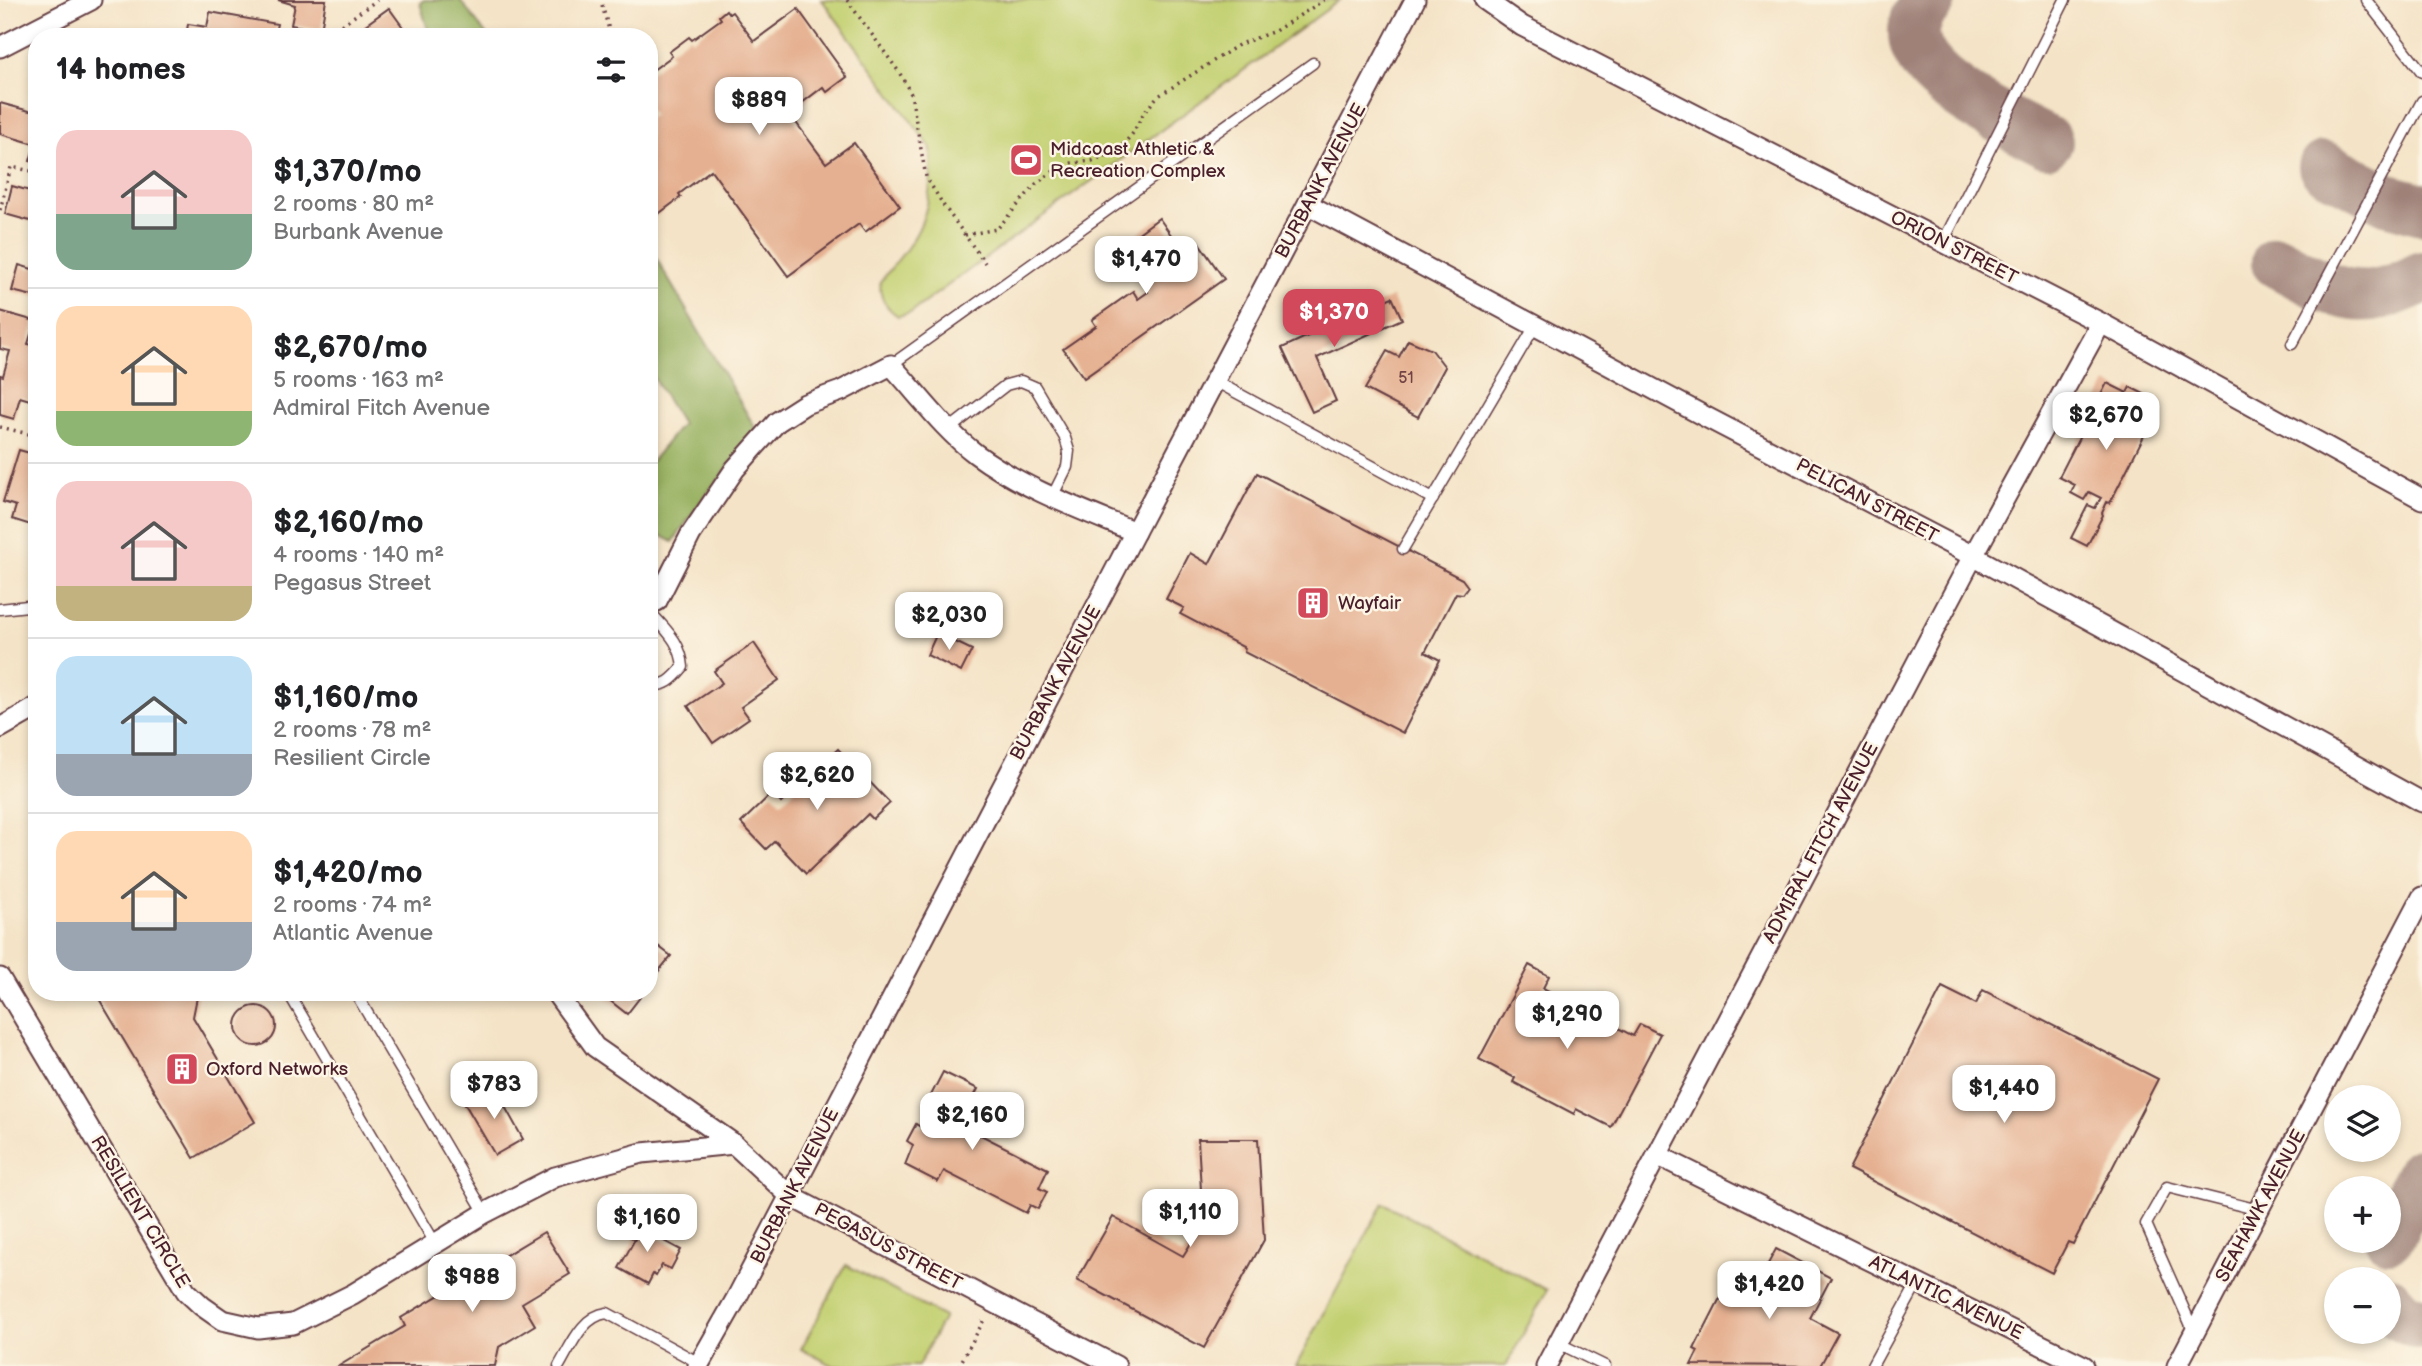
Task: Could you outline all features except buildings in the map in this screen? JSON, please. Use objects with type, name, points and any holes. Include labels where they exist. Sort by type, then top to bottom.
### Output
[{"type":"street","points":[[56,28],[91,0]]},
{"type":"street","name":"BURBANK AVENUE","points":[[698,1365],[736,1299],[1415,0]]},
{"type":"street","name":"ORION STREET","points":[[1485,0],[1522,26],[2101,323],[2422,499]]},
{"type":"street","points":[[0,47],[28,38]]},
{"type":"street","name":"PELICAN STREET","points":[[1309,205],[1973,556],[2422,802]]},
{"type":"street","name":"ADMIRAL FITCH AVENUE","points":[[1546,1366],[1973,556],[2101,323]]},
{"type":"street","points":[[658,602],[691,534],[735,469],[777,422],[805,404],[841,391],[891,365],[948,429],[977,455],[1052,497],[1135,532]]},
{"type":"street","points":[[0,728],[28,712]]},
{"type":"street","name":"SEAHAWK AVENUE","points":[[2177,1366],[2422,897]]},
{"type":"street","name":"RESILIENT CIRCLE","points":[[0,978],[186,1291],[202,1307],[222,1320],[258,1328],[293,1324],[353,1294],[485,1213],[555,1177],[642,1153],[734,1144]]},
{"type":"street","name":"PEGASUS STREET","points":[[562,1001],[595,1047],[734,1144],[790,1196],[1116,1366]]},
{"type":"street","name":"ATLANTIC AVENUE","points":[[1657,1155],[2084,1366]]},
{"type":"lane","points":[[1943,242],[2065,0]]},
{"type":"lane","points":[[2366,0],[2422,72]]},
{"type":"lane","points":[[891,365],[1313,62]]},
{"type":"lane","points":[[2292,344],[2422,101]]},
{"type":"lane","points":[[1403,549],[1535,326]]},
{"type":"lane","points":[[948,429],[1006,385],[1021,381],[1035,387],[1065,438],[1069,451],[1068,467],[1052,497]]},
{"type":"lane","points":[[1215,381],[1433,499]]},
{"type":"lane","points":[[0,609],[28,606]]},
{"type":"lane","points":[[658,618],[676,641],[683,667],[674,678],[664,685],[658,685]]},
{"type":"lane","points":[[293,1001],[435,1243]]},
{"type":"lane","points":[[360,1001],[485,1213]]},
{"type":"lane","points":[[2194,1333],[2146,1224],[2166,1187],[2259,1210]]},
{"type":"lane","points":[[1872,1366],[1917,1284]]},
{"type":"lane","points":[[559,1366],[589,1320],[597,1314],[607,1313],[698,1365]]},
{"type":"lane","points":[[1558,1343],[1605,1366]]},
{"type":"path","points":[[338,28],[377,0]]},
{"type":"path","points":[[847,0],[899,72],[911,94],[926,177],[985,262]]},
{"type":"path","points":[[965,234],[997,229],[1036,184],[1058,169],[1072,163],[1092,161],[1124,145],[1143,114],[1166,90],[1240,44],[1275,31],[1324,0]]},
{"type":"path","points":[[602,5],[608,28]]},
{"type":"path","points":[[0,210],[11,167],[28,170]]},
{"type":"path","points":[[0,427],[28,434]]},
{"type":"path","points":[[959,1366],[993,1302]]},
{"type":"green space","points":[[424,0],[460,0],[481,28],[427,28],[420,3]]},
{"type":"green space","name":"Midcoast Athletic & Recreation Complex","points":[[822,0],[1340,0],[910,313],[898,316],[884,302],[881,281],[917,233],[924,217],[930,188],[931,148]]},
{"type":"green space","points":[[658,261],[757,431],[699,504],[673,542],[658,534],[658,453],[682,424],[658,385]]},
{"type":"green space","points":[[1383,1203],[1547,1290],[1506,1366],[1296,1366]]},
{"type":"green space","points":[[846,1265],[944,1317],[918,1366],[834,1366],[801,1349]]},
{"type":"taxiway","points":[[1930,0],[1915,23],[1916,45],[1928,66],[1949,86],[1975,103],[2047,142]]},
{"type":"taxiway","points":[[2324,167],[2389,200],[2422,209]]},
{"type":"taxiway","points":[[2277,262],[2331,289],[2363,296],[2400,288],[2422,277]]},
{"type":"taxiway","points":[[2401,1213],[2422,1173]]},
{"type":"taxiway","points":[[2401,1315],[2422,1324]]},
{"type":"place","name":"Midcoast Athletic & Recreation Complex","points":[[1026,160]]},
{"type":"place","name":"Wayfair","points":[[1313,603]]},
{"type":"place","name":"Oxford Networks","points":[[182,1069]]}]
